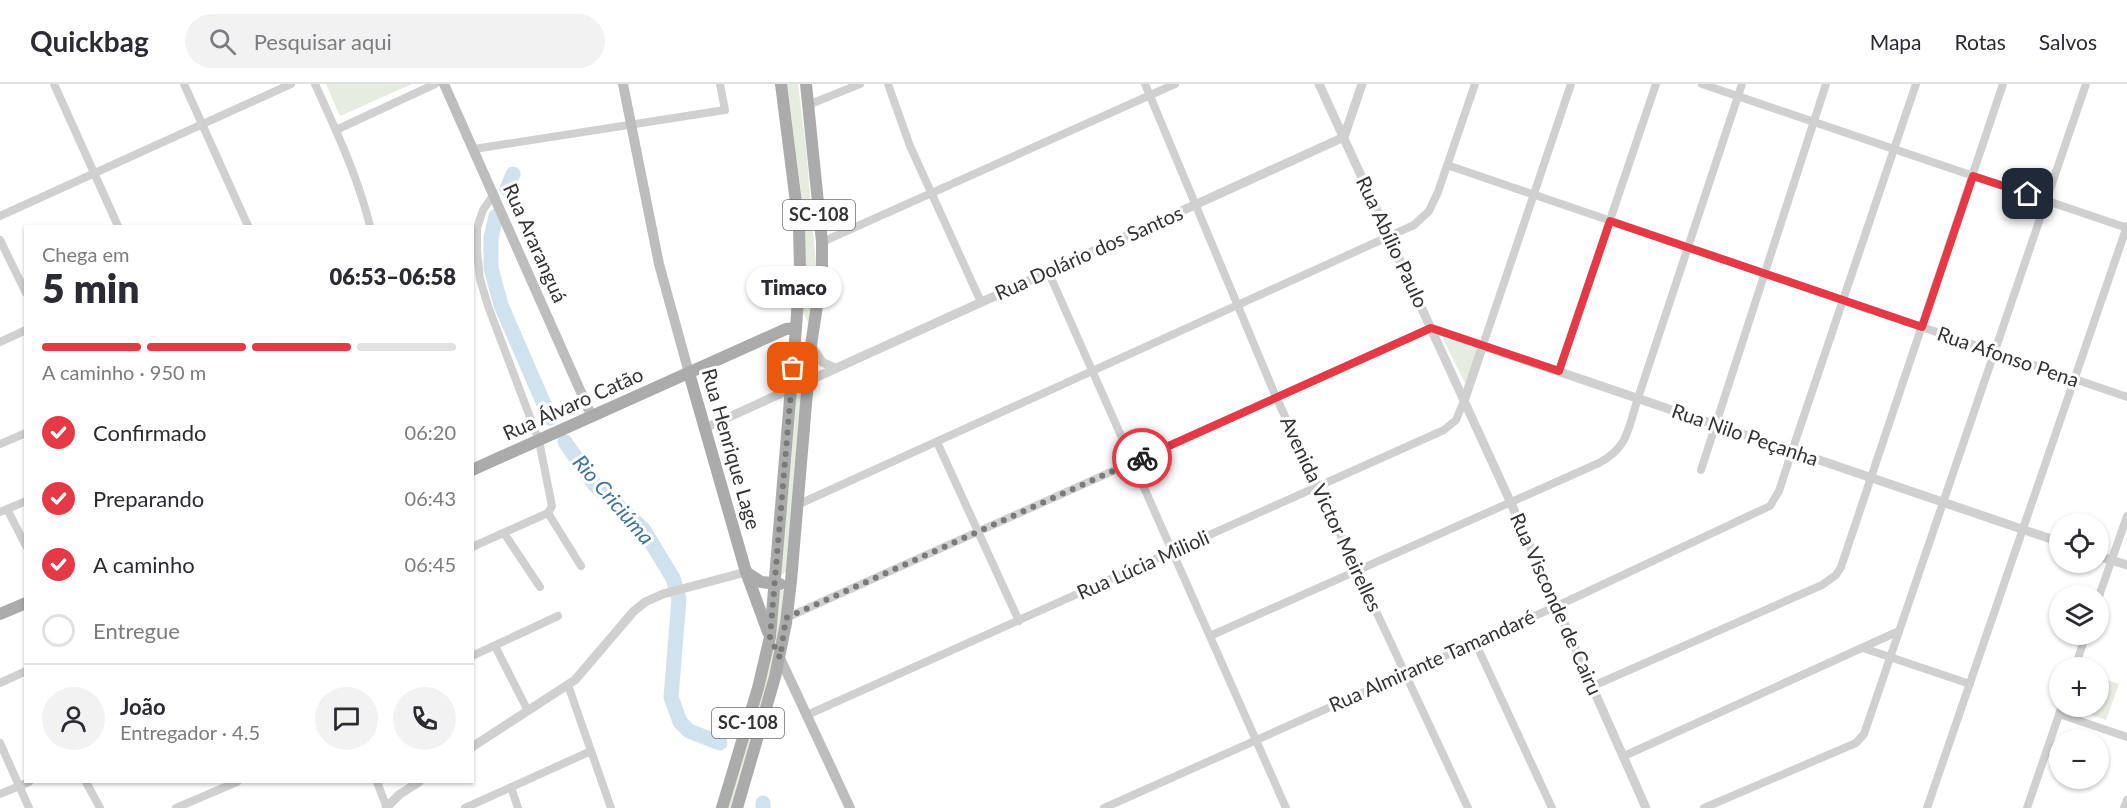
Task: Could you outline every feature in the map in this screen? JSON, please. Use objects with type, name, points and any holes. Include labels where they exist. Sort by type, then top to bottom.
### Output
[{"type":"main road","name":"Rua Araranguá","points":[[444,84],[592,417]]},
{"type":"main road","name":"Rua Henrique Lage","points":[[623,84],[659,264],[746,572],[770,637],[850,808]]},
{"type":"main road","name":"SC-108","points":[[722,808],[758,688],[770,637],[775,585],[791,388],[793,325],[800,269],[799,226],[782,84]]},
{"type":"main road","name":"SC-108","points":[[737,808],[780,658],[791,581],[811,345],[822,273],[822,242],[806,84]]},
{"type":"main road","points":[[793,325],[804,332],[811,345]]},
{"type":"main road","name":"Rua Álvaro Catão","points":[[474,469],[793,325]]},
{"type":"main road","points":[[746,572],[760,582],[775,585],[791,581]]},
{"type":"main road","points":[[0,614],[24,604]]},
{"type":"street","points":[[54,84],[118,225]]},
{"type":"street","points":[[184,84],[248,225]]},
{"type":"street","points":[[0,216],[291,84]]},
{"type":"street","points":[[315,84],[359,189],[370,225]]},
{"type":"street","points":[[336,130],[435,84]]},
{"type":"street","points":[[474,149],[725,110],[720,84]]},
{"type":"street","points":[[808,105],[860,84]]},
{"type":"street","points":[[888,84],[910,146],[981,302]]},
{"type":"street","name":"Avenida Victor Meirelles","points":[[1145,84],[1276,397],[1468,808]]},
{"type":"street","points":[[822,242],[1175,84]]},
{"type":"street","name":"Rua Abílio Paulo","points":[[1319,84],[1464,401]]},
{"type":"street","points":[[1344,137],[1362,84]]},
{"type":"street","points":[[797,505],[1414,225],[1429,211],[1438,192],[1475,84]]},
{"type":"street","points":[[1464,401],[1571,84]]},
{"type":"street","points":[[1559,371],[1656,84]]},
{"type":"street","points":[[1702,84],[2127,227],[1927,808]]},
{"type":"street","points":[[1210,636],[1614,454],[1623,444],[1742,84]]},
{"type":"street","points":[[1701,470],[1826,84]]},
{"type":"street","name":"Rua Almirante Tamandaré","points":[[1108,807],[1557,606],[1770,506],[1775,500],[1792,451],[1916,84]]},
{"type":"street","points":[[1593,686],[1830,581],[1842,567],[2003,84]]},
{"type":"street","points":[[1704,808],[1861,740],[2086,84]]},
{"type":"street","name":"Rua Dolário dos Santos","points":[[705,428],[1344,137]]},
{"type":"street","name":"Rua Afonso Pena","points":[[1447,165],[2127,397]]},
{"type":"street","points":[[474,546],[548,513],[551,510],[552,501],[539,441],[480,279],[477,228],[483,210],[494,194]]},
{"type":"street","points":[[0,240],[24,289]]},
{"type":"street","points":[[1048,271],[1286,808]]},
{"type":"street","points":[[786,618],[1431,328]]},
{"type":"street","name":"Rua Nilo Peçanha","points":[[1431,328],[2049,538]]},
{"type":"street","points":[[0,342],[24,331]]},
{"type":"street","points":[[811,345],[822,362],[835,368]]},
{"type":"street","name":"Rua Lúcia Milioli","points":[[807,715],[1444,430],[1456,420],[1464,401]]},
{"type":"street","name":"Rua Visconde de Cairu","points":[[1464,401],[1646,808]]},
{"type":"street","points":[[0,444],[24,434]]},
{"type":"street","points":[[937,442],[1019,621]]},
{"type":"street","points":[[24,502],[4,511],[24,543]]},
{"type":"street","points":[[548,513],[581,566]]},
{"type":"street","points":[[2103,585],[2127,516]]},
{"type":"street","points":[[504,533],[540,587]]},
{"type":"street","points":[[2109,559],[2127,566]]},
{"type":"street","points":[[474,746],[568,685],[581,674],[640,606],[654,597],[746,572]]},
{"type":"street","points":[[474,655],[558,616]]},
{"type":"street","points":[[1624,756],[1899,632]]},
{"type":"street","points":[[1475,642],[1552,808]]},
{"type":"street","points":[[495,646],[528,711]]},
{"type":"street","points":[[1863,648],[1970,684]]},
{"type":"street","points":[[0,683],[24,672]]},
{"type":"street","points":[[568,685],[611,808]]},
{"type":"street","points":[[2026,808],[2058,717]]},
{"type":"street","points":[[2077,717],[2127,737]]},
{"type":"street","points":[[0,742],[29,808]]},
{"type":"street","points":[[465,808],[591,751]]},
{"type":"street","points":[[0,794],[26,783]]},
{"type":"street","points":[[87,783],[100,808]]},
{"type":"street","points":[[176,808],[235,783]]},
{"type":"street","points":[[377,783],[386,808],[400,794],[417,783]]},
{"type":"street","points":[[511,787],[518,808]]},
{"type":"street","points":[[2124,808],[2127,800]]},
{"type":"shaded area","points":[[326,84],[412,84],[340,116]]},
{"type":"shaded area","points":[[787,84],[798,84],[806,147],[816,265],[810,325],[802,312],[804,263],[801,191]]},
{"type":"shaded area","points":[[1442,337],[1480,350],[1467,387]]},
{"type":"shaded area","points":[[800,342],[808,349],[789,570],[778,577]]},
{"type":"shaded area","points":[[786,589],[779,644],[733,808],[724,808],[776,592]]},
{"type":"shaded area","points":[[2109,680],[2119,684],[2109,712]]},
{"type":"waterway","name":"Rio Criciúma","points":[[507,189],[513,174]]},
{"type":"waterway","name":"Rio Criciúma","points":[[496,216],[491,238],[491,268],[501,305],[550,418]]},
{"type":"waterway","name":"Rio Criciúma","points":[[565,442],[594,484],[643,529],[673,578],[679,599],[671,697],[680,722],[689,731],[720,743]]},
{"type":"waterway","name":"Rio Criciúma","points":[[763,803],[763,808]]},
{"type":"way so far","points":[[793,368],[770,637],[780,658],[786,618],[1142,458]]},
{"type":"place","name":"Timaco","points":[[793,368]]},
{"type":"route","points":[[1142,458],[1431,328],[1559,371],[1610,221],[1922,327],[1973,176],[2028,194]]}]
